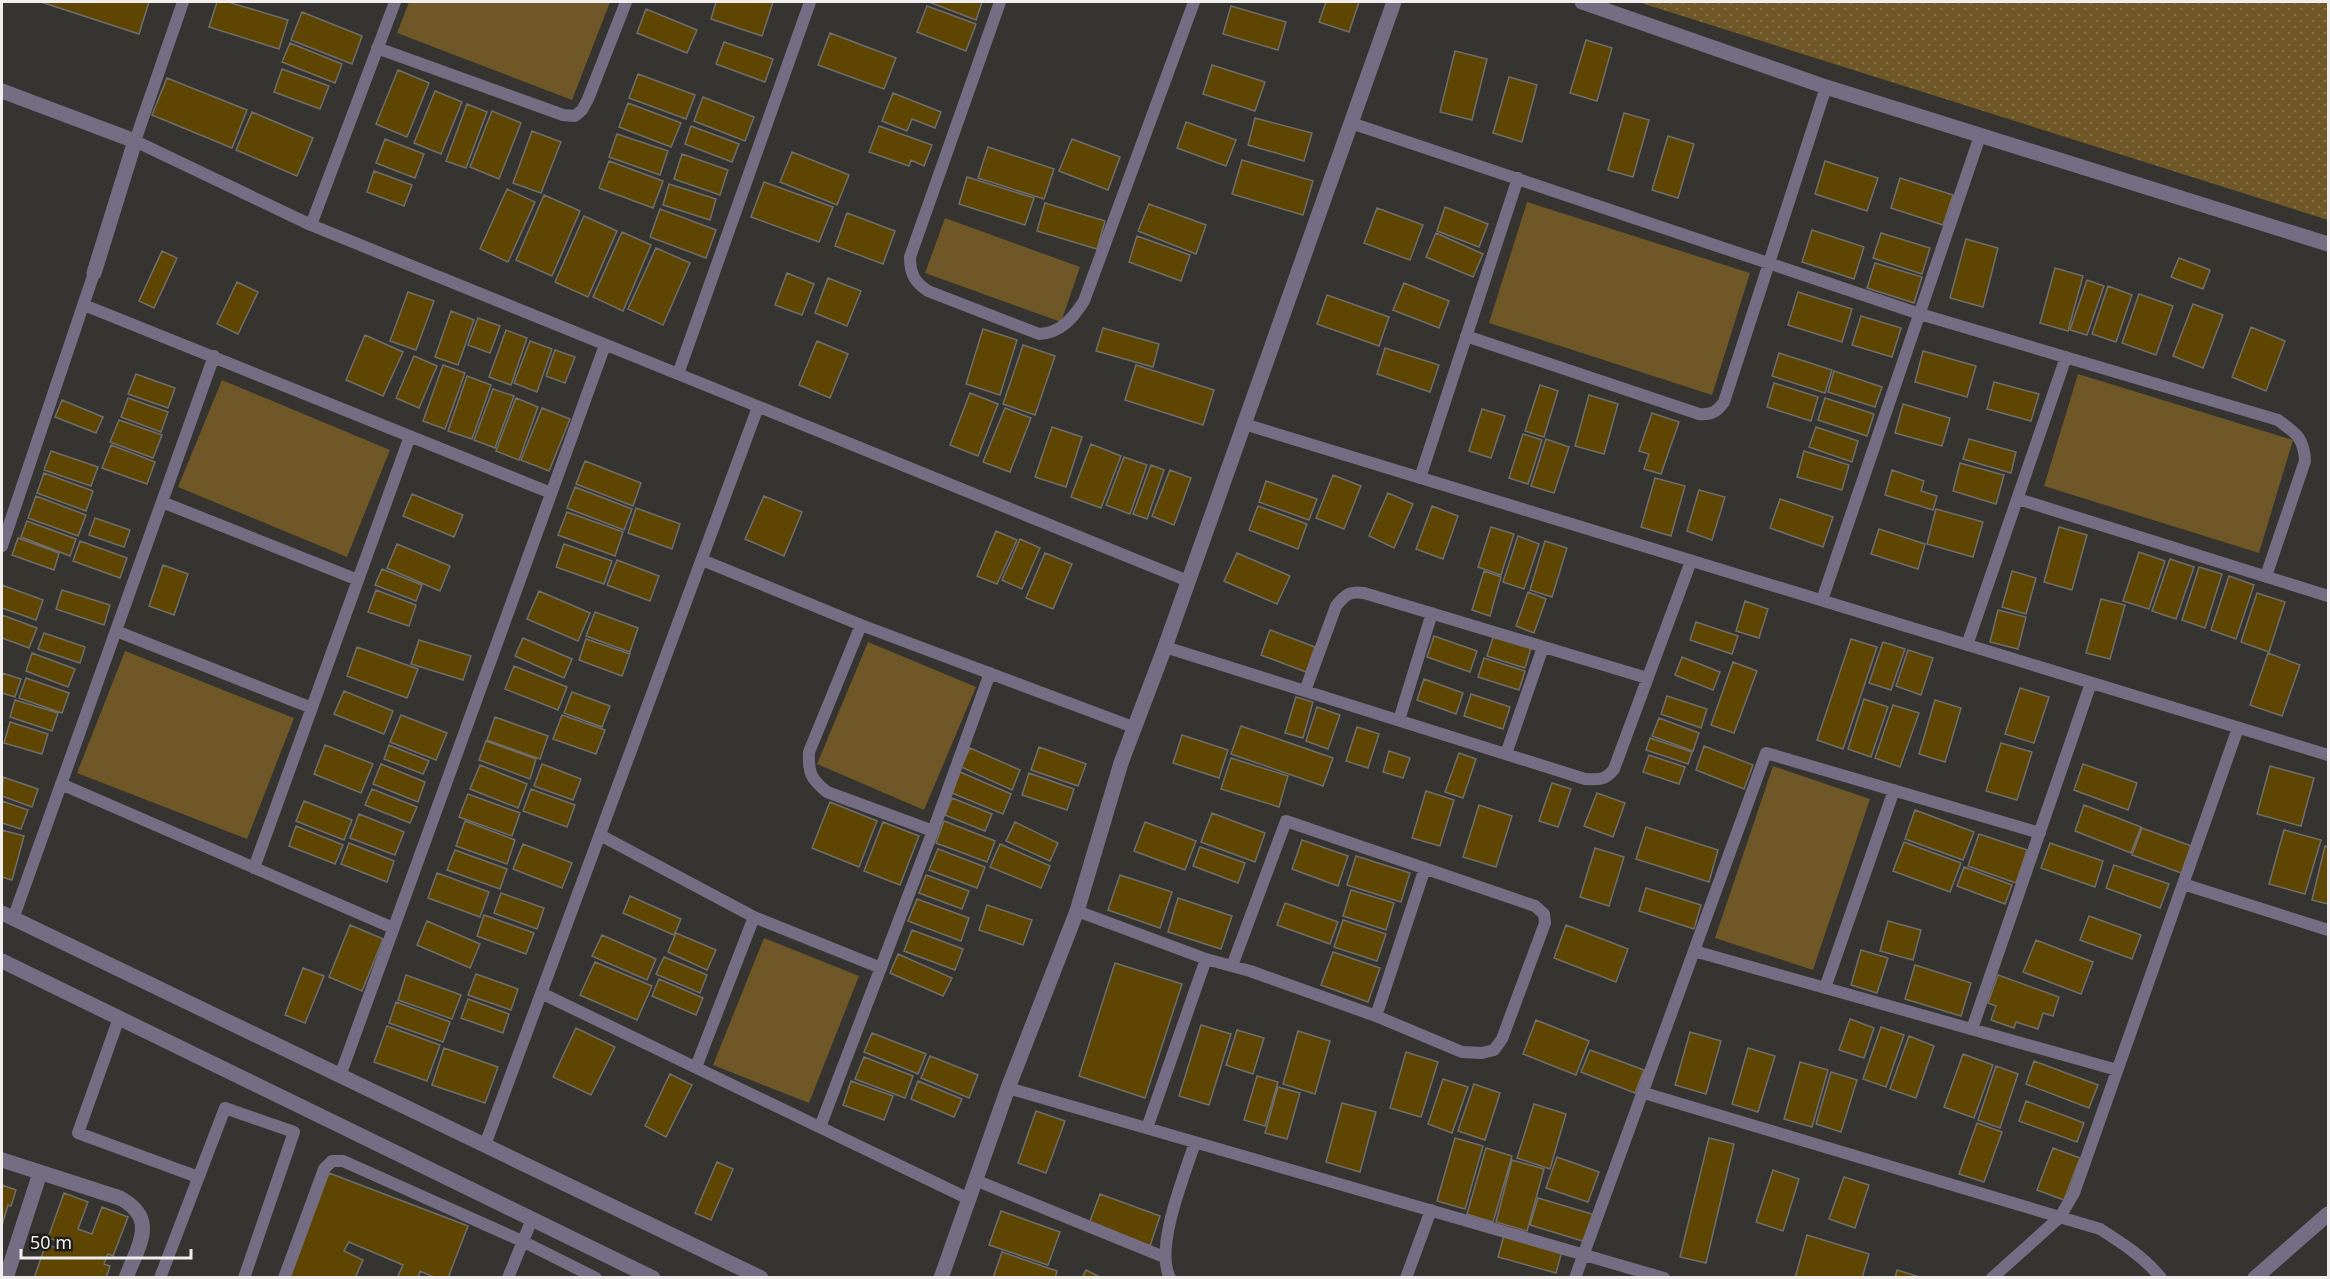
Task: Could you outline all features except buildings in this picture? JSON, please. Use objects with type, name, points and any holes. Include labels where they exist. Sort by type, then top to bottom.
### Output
[{"type":"street","points":[[940,1278],[1008,1088],[1077,911],[1133,727],[1165,647],[1394,2]]},
{"type":"street","points":[[1582,2],[1826,87],[2328,244]]},
{"type":"street","points":[[2,91],[135,141],[94,273]]},
{"type":"street","points":[[7,916],[761,1278]]},
{"type":"street","points":[[2,961],[653,1278]]},
{"type":"street","points":[[2,1160],[120,1198],[132,1204],[141,1214],[144,1224],[126,1278]]},
{"type":"street","points":[[6,1278],[40,1173]]},
{"type":"street","points":[[2255,1278],[2328,1214]]},
{"type":"lane","points":[[183,2],[135,141],[311,225],[1188,581]]},
{"type":"lane","points":[[311,225],[395,2]]},
{"type":"lane","points":[[377,48],[563,115],[575,116],[582,110],[588,99],[626,2]]},
{"type":"lane","points":[[678,374],[810,2]]},
{"type":"lane","points":[[1000,2],[910,257],[910,271],[917,284],[927,291],[1039,334],[1050,333],[1065,325],[1077,313],[1083,301],[1194,2]]},
{"type":"lane","points":[[1466,336],[1699,414],[1708,415],[1718,410],[1724,402],[1826,87]]},
{"type":"lane","points":[[1351,123],[1920,314],[2278,420],[2297,433],[2304,449],[2305,461],[2266,576]]},
{"type":"lane","points":[[1822,600],[1980,136]]},
{"type":"lane","points":[[1420,478],[1518,178]]},
{"type":"lane","points":[[2,546],[94,273]]},
{"type":"lane","points":[[84,304],[551,493]]},
{"type":"lane","points":[[340,1076],[605,345]]},
{"type":"lane","points":[[7,916],[61,784],[214,356]]},
{"type":"lane","points":[[1967,645],[2066,357]]},
{"type":"lane","points":[[485,1145],[759,407]]},
{"type":"lane","points":[[1244,424],[2328,755]]},
{"type":"lane","points":[[254,868],[411,436]]},
{"type":"lane","points":[[2018,499],[2328,596]]},
{"type":"lane","points":[[162,502],[358,580]]},
{"type":"lane","points":[[702,560],[861,625],[1133,727]]},
{"type":"lane","points":[[1165,647],[1585,779],[1598,780],[1608,777],[1614,769],[1690,561]]},
{"type":"lane","points":[[1305,691],[1336,606],[1345,595],[1354,592],[1364,593],[1647,678]]},
{"type":"lane","points":[[1399,720],[1432,613]]},
{"type":"lane","points":[[861,625],[809,752],[808,767],[815,782],[827,792],[933,831]]},
{"type":"lane","points":[[116,631],[312,708]]},
{"type":"lane","points":[[1506,754],[1543,647]]},
{"type":"lane","points":[[820,1127],[933,831],[990,673]]},
{"type":"lane","points":[[1972,1029],[2091,683]]},
{"type":"lane","points":[[1992,1278],[2060,1217],[2074,1193],[2238,728]]},
{"type":"lane","points":[[1575,1278],[1766,753],[2040,832]]},
{"type":"lane","points":[[61,784],[393,928]]},
{"type":"lane","points":[[1825,988],[1894,790]]},
{"type":"lane","points":[[1077,911],[1206,959],[1376,1016],[1462,1052],[1482,1053],[1494,1050],[1502,1039],[1545,923],[1544,914],[1535,906],[1286,821],[1232,966]]},
{"type":"lane","points":[[600,835],[754,917],[881,968]]},
{"type":"lane","points":[[1376,1016],[1425,868]]},
{"type":"lane","points":[[2183,884],[2328,930]]},
{"type":"lane","points":[[696,1067],[754,917]]},
{"type":"lane","points":[[1694,951],[2117,1070]]},
{"type":"lane","points":[[1147,1128],[1206,959]]},
{"type":"lane","points":[[541,993],[969,1199]]},
{"type":"lane","points":[[119,1018],[78,1133],[198,1177]]},
{"type":"lane","points":[[1008,1088],[1664,1278]]},
{"type":"lane","points":[[1644,1093],[2100,1229],[2128,1246],[2161,1278]]},
{"type":"lane","points":[[160,1278],[225,1108],[294,1132],[244,1278]]},
{"type":"lane","points":[[1170,1278],[1164,1257],[1167,1233],[1195,1142]]},
{"type":"lane","points":[[284,1278],[324,1170],[332,1161],[343,1161],[522,1240],[596,1278]]},
{"type":"lane","points":[[975,1180],[1164,1257]]},
{"type":"lane","points":[[1406,1278],[1431,1210]]},
{"type":"lane","points":[[508,1278],[532,1219]]},
{"type":"shaded area","points":[[409,2],[610,2],[572,100],[397,33]]},
{"type":"shaded area","points":[[1638,2],[2328,2],[2328,220]]},
{"type":"shaded area","points":[[1527,202],[1750,273],[1712,395],[1489,323]]},
{"type":"shaded area","points":[[945,218],[1080,267],[1061,322],[925,273]]},
{"type":"shaded area","points":[[2078,374],[2293,440],[2259,553],[2044,486]]},
{"type":"shaded area","points":[[222,380],[390,450],[347,557],[178,487]]},
{"type":"shaded area","points":[[868,642],[976,687],[924,810],[817,764]]},
{"type":"shaded area","points":[[125,651],[294,718],[247,839],[77,773]]},
{"type":"shaded area","points":[[1773,766],[1870,799],[1813,970],[1715,938]]},
{"type":"shaded area","points":[[764,938],[859,976],[809,1103],[713,1065]]}]
